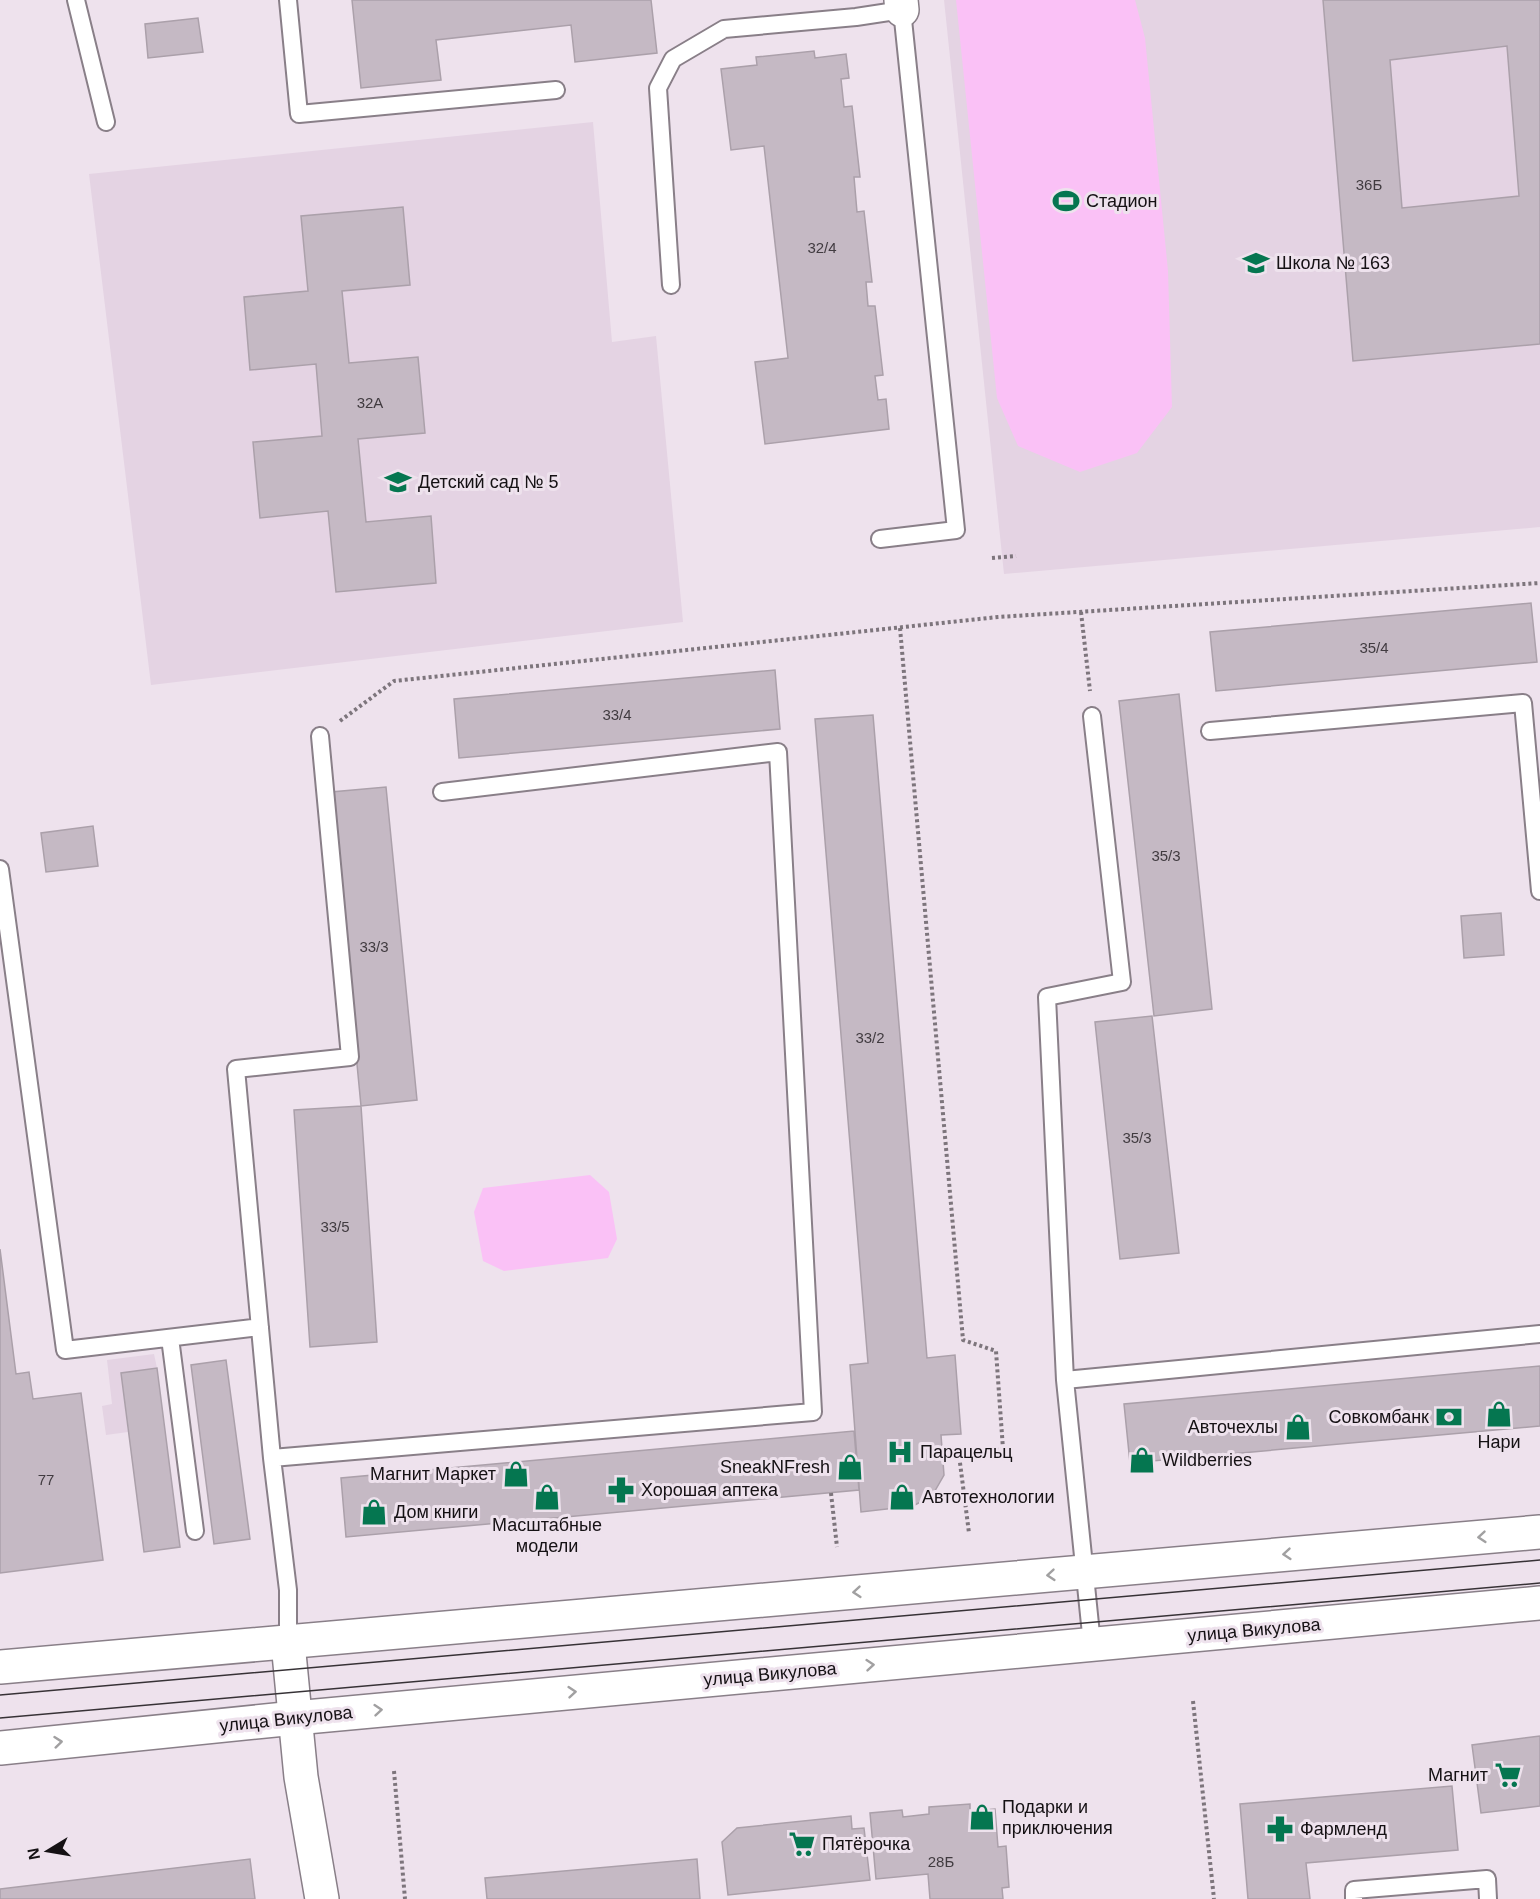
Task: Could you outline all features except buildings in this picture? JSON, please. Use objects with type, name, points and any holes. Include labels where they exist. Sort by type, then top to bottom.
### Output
[{"type":"street","points":[[0,1667],[1540,1532]]},
{"type":"street","name":"улица Викулова","points":[[0,1749],[295,1718],[1540,1603]]},
{"type":"street","points":[[288,1642],[301,1777],[322,1899]]},
{"type":"lane","points":[[76,0],[106,122]]},
{"type":"lane","points":[[288,0],[299,114],[556,90]]},
{"type":"lane","points":[[671,285],[658,88],[674,59],[724,29],[855,17],[902,5],[956,530],[880,539]]},
{"type":"lane","points":[[1210,731],[1523,703],[1540,891]]},
{"type":"lane","points":[[1092,716],[1122,982],[1047,997],[1065,1380],[1092,1644]]},
{"type":"lane","points":[[288,1642],[288,1590],[272,1458],[236,1069],[350,1057],[320,736]]},
{"type":"lane","points":[[272,1458],[813,1412],[778,752],[442,792]]},
{"type":"lane","points":[[0,869],[65,1350],[260,1327]]},
{"type":"lane","points":[[1065,1380],[1540,1334]]},
{"type":"lane","points":[[170,1338],[195,1531]]},
{"type":"lane","points":[[1354,1899],[1354,1890],[1487,1879],[1488,1899]]},
{"type":"path","points":[[992,558],[1016,556]]},
{"type":"path","points":[[320,736],[394,681],[998,617],[1540,583]]},
{"type":"path","points":[[1081,612],[1092,716]]},
{"type":"path","points":[[900,628],[963,1340],[996,1351],[1003,1449],[959,1455],[969,1533]]},
{"type":"path","points":[[831,1493],[837,1547]]},
{"type":"path","points":[[1193,1701],[1214,1899]]},
{"type":"path","points":[[394,1771],[405,1899]]},
{"type":"shaded area","name":"Школа № 163","points":[[944,0],[1540,0],[1540,527],[1004,574]]},
{"type":"shaded area","points":[[956,0],[1135,0],[1145,38],[1168,271],[1172,407],[1137,453],[1080,472],[1018,446],[997,398]]},
{"type":"shaded area","name":"Детский сад № 5","points":[[593,122],[612,342],[656,336],[683,622],[151,685],[89,174]]},
{"type":"shaded area","points":[[590,1175],[609,1192],[617,1239],[608,1258],[504,1271],[483,1261],[474,1212],[483,1188]]},
{"type":"shaded area","points":[[154,1354],[157,1368],[121,1373],[128,1432],[106,1435],[102,1406],[112,1404],[107,1360]]},
{"type":"tram line","points":[[0,1695],[1540,1560]]},
{"type":"tram line","points":[[0,1718],[1540,1583]]},
{"type":"place","name":"Стадион","points":[[1066,201]]},
{"type":"place","name":"Школа № 163","points":[[1256,263]]},
{"type":"place","name":"Детский сад № 5","points":[[398,482]]},
{"type":"place","name":"Нари","points":[[1499,1414]]},
{"type":"place","name":"Совкомбанк","points":[[1449,1417]]},
{"type":"place","name":"Авточехлы","points":[[1298,1427]]},
{"type":"place","name":"Парацельц","points":[[900,1452]]},
{"type":"place","name":"Wildberries","points":[[1142,1460]]},
{"type":"place","name":"SneakNFresh","points":[[850,1467]]},
{"type":"place","name":"Магнит Маркет","points":[[516,1474]]},
{"type":"place","name":"Хорошая аптека","points":[[621,1490]]},
{"type":"place","name":"Масштабные модели","points":[[547,1497]]},
{"type":"place","name":"Автотехнологии","points":[[902,1497]]},
{"type":"place","name":"Дом книги","points":[[374,1512]]},
{"type":"place","name":"Магнит","points":[[1508,1775]]},
{"type":"place","name":"Подарки и приключения","points":[[982,1817]]},
{"type":"place","name":"Фармленд","points":[[1280,1829]]},
{"type":"place","name":"Пятёрочка","points":[[802,1844]]}]
